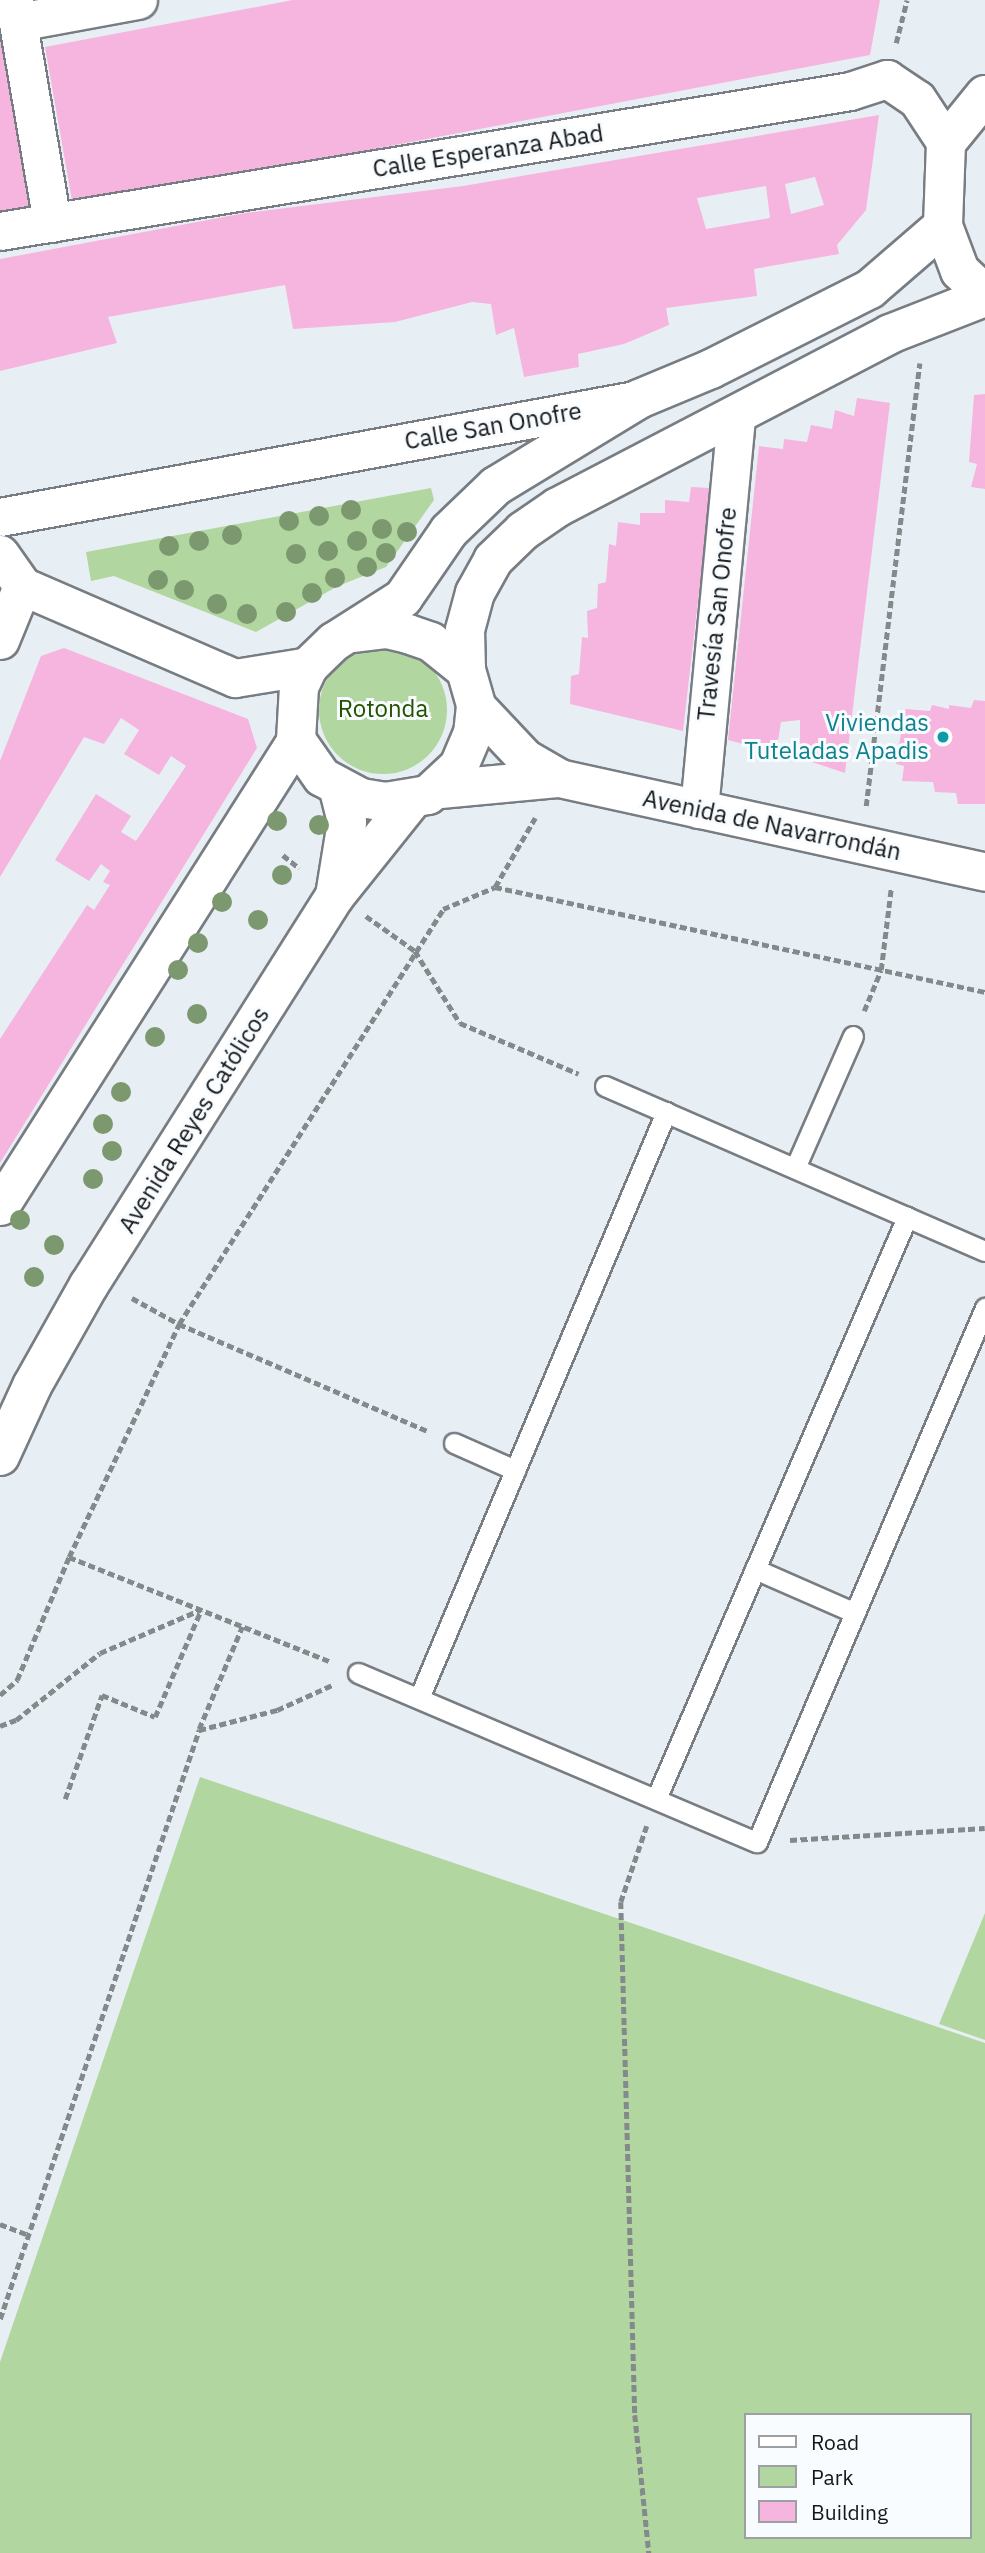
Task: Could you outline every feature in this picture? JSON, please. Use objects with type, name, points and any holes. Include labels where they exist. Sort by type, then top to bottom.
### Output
[{"type":"main road","points":[[639,399],[496,486],[449,531],[403,598],[354,633],[334,642],[309,666],[299,687],[296,740],[308,762],[339,789],[362,798],[426,794],[459,766],[473,733],[476,706],[466,670],[465,630],[475,593],[493,560],[523,531],[558,507],[736,418],[890,334],[985,296],[960,271],[943,226],[946,143],[985,95]]},
{"type":"main road","name":"Calle San Onofre","points":[[639,399],[870,289],[943,226]]},
{"type":"main road","points":[[354,633],[387,629],[408,634],[431,642],[466,670]]},
{"type":"main road","points":[[335,895],[347,822],[339,789]]},
{"type":"main road","name":"Avenida Reyes Católicos","points":[[0,1456],[32,1386],[89,1285],[335,895],[426,794]]},
{"type":"street","points":[[52,223],[16,11],[138,0]]},
{"type":"street","name":"Calle Esperanza Abad","points":[[0,231],[850,91],[887,79],[917,99],[946,143]]},
{"type":"street","name":"Calle San Onofre","points":[[0,517],[639,399]]},
{"type":"street","name":"Travesía San Onofre","points":[[699,809],[736,418]]},
{"type":"street","points":[[0,554],[22,586],[235,678],[309,666]]},
{"type":"street","points":[[0,640],[22,586]]},
{"type":"street","name":"Avenida de Navarrondán","points":[[476,706],[525,758],[559,778],[985,872]]},
{"type":"street","points":[[0,1206],[296,740]]},
{"type":"street","name":"Avenida de Navarrondán","points":[[426,794],[559,778]]},
{"type":"lane","points":[[795,1168],[853,1036]]},
{"type":"lane","points":[[605,1086],[985,1251]]},
{"type":"lane","points":[[419,1698],[666,1112]]},
{"type":"lane","points":[[656,1799],[907,1217]]},
{"type":"lane","points":[[358,1672],[757,1842],[985,1308]]},
{"type":"lane","points":[[454,1443],[516,1470]]},
{"type":"lane","points":[[755,1569],[855,1613]]},
{"type":"path","points":[[864,1010],[881,970],[879,849],[925,321]]},
{"type":"path","points":[[495,887],[559,778]]},
{"type":"path","points":[[284,855],[335,895],[415,951],[460,1023],[605,1086]]},
{"type":"path","points":[[0,1695],[17,1680],[69,1557],[179,1324],[443,909],[495,887],[985,992]]},
{"type":"path","points":[[132,1298],[179,1324],[425,1430]]},
{"type":"path","points":[[69,1557],[358,1672]]},
{"type":"path","points":[[0,1726],[16,1720],[100,1653],[201,1610]]},
{"type":"path","points":[[65,1799],[102,1696],[155,1717],[201,1610]]},
{"type":"path","points":[[0,2319],[199,1730],[242,1627]]},
{"type":"path","points":[[199,1730],[278,1710],[358,1672]]},
{"type":"path","points":[[649,2553],[635,2415],[621,1902],[656,1799]]},
{"type":"path","points":[[757,1842],[985,1828]]},
{"type":"path","points":[[0,2224],[28,2235]]},
{"type":"green space","points":[[431,488],[434,500],[386,567],[338,586],[256,632],[114,576],[91,581],[86,552]]},
{"type":"green space","name":"Rotonda","points":[[383,646],[408,651],[428,665],[442,685],[447,710],[442,735],[428,755],[408,769],[383,774],[358,769],[338,755],[324,735],[319,710],[324,685],[338,665],[358,651]]},
{"type":"green space","points":[[200,1777],[985,2043],[985,2553],[0,2553],[0,2362]]},
{"type":"green space","points":[[985,1913],[985,2040],[939,2024]]},
{"type":"building","points":[[0,0],[38,215],[0,223]]},
{"type":"building","points":[[293,0],[880,0],[870,55],[73,206],[45,47]]},
{"type":"building","points":[[879,115],[866,210],[837,245],[839,254],[754,269],[757,296],[666,308],[669,325],[624,344],[578,354],[579,367],[524,377],[514,328],[496,335],[491,304],[472,302],[395,322],[293,329],[285,285],[108,317],[117,343],[0,371],[0,259],[245,213],[463,186]],"holes":[[[815,177],[824,205],[791,214],[785,184]],[[766,186],[770,218],[706,229],[697,198]]]},
{"type":"building","points":[[985,394],[985,489],[971,487],[977,464],[969,462],[974,395]]},
{"type":"building","points":[[857,398],[890,403],[845,773],[800,758],[800,720],[781,722],[776,753],[728,740],[759,446],[783,449],[784,439],[807,442],[811,425],[832,429],[835,410],[854,416]]},
{"type":"building","points":[[691,487],[711,488],[683,731],[570,704],[571,676],[579,674],[582,637],[588,638],[587,611],[597,608],[598,584],[606,582],[609,544],[616,546],[618,522],[640,525],[640,513],[665,513],[665,500],[689,502]]},
{"type":"building","points":[[64,648],[248,719],[257,748],[0,1163],[0,1039],[87,905],[94,910],[110,885],[103,882],[110,871],[101,864],[89,881],[55,860],[96,794],[131,816],[121,832],[136,841],[186,766],[171,756],[159,775],[124,754],[139,730],[121,718],[104,744],[84,737],[0,877],[0,761],[41,656]]},
{"type":"building","name":"Viviendas Tuteladas Apadis","points":[[974,700],[985,701],[985,804],[958,804],[956,793],[935,792],[933,782],[902,781],[904,766],[896,764],[905,709],[930,711],[932,705],[949,709],[949,705],[971,708]]},
{"type":"place","name":"Viviendas Tuteladas Apadis","points":[[943,737]]}]
